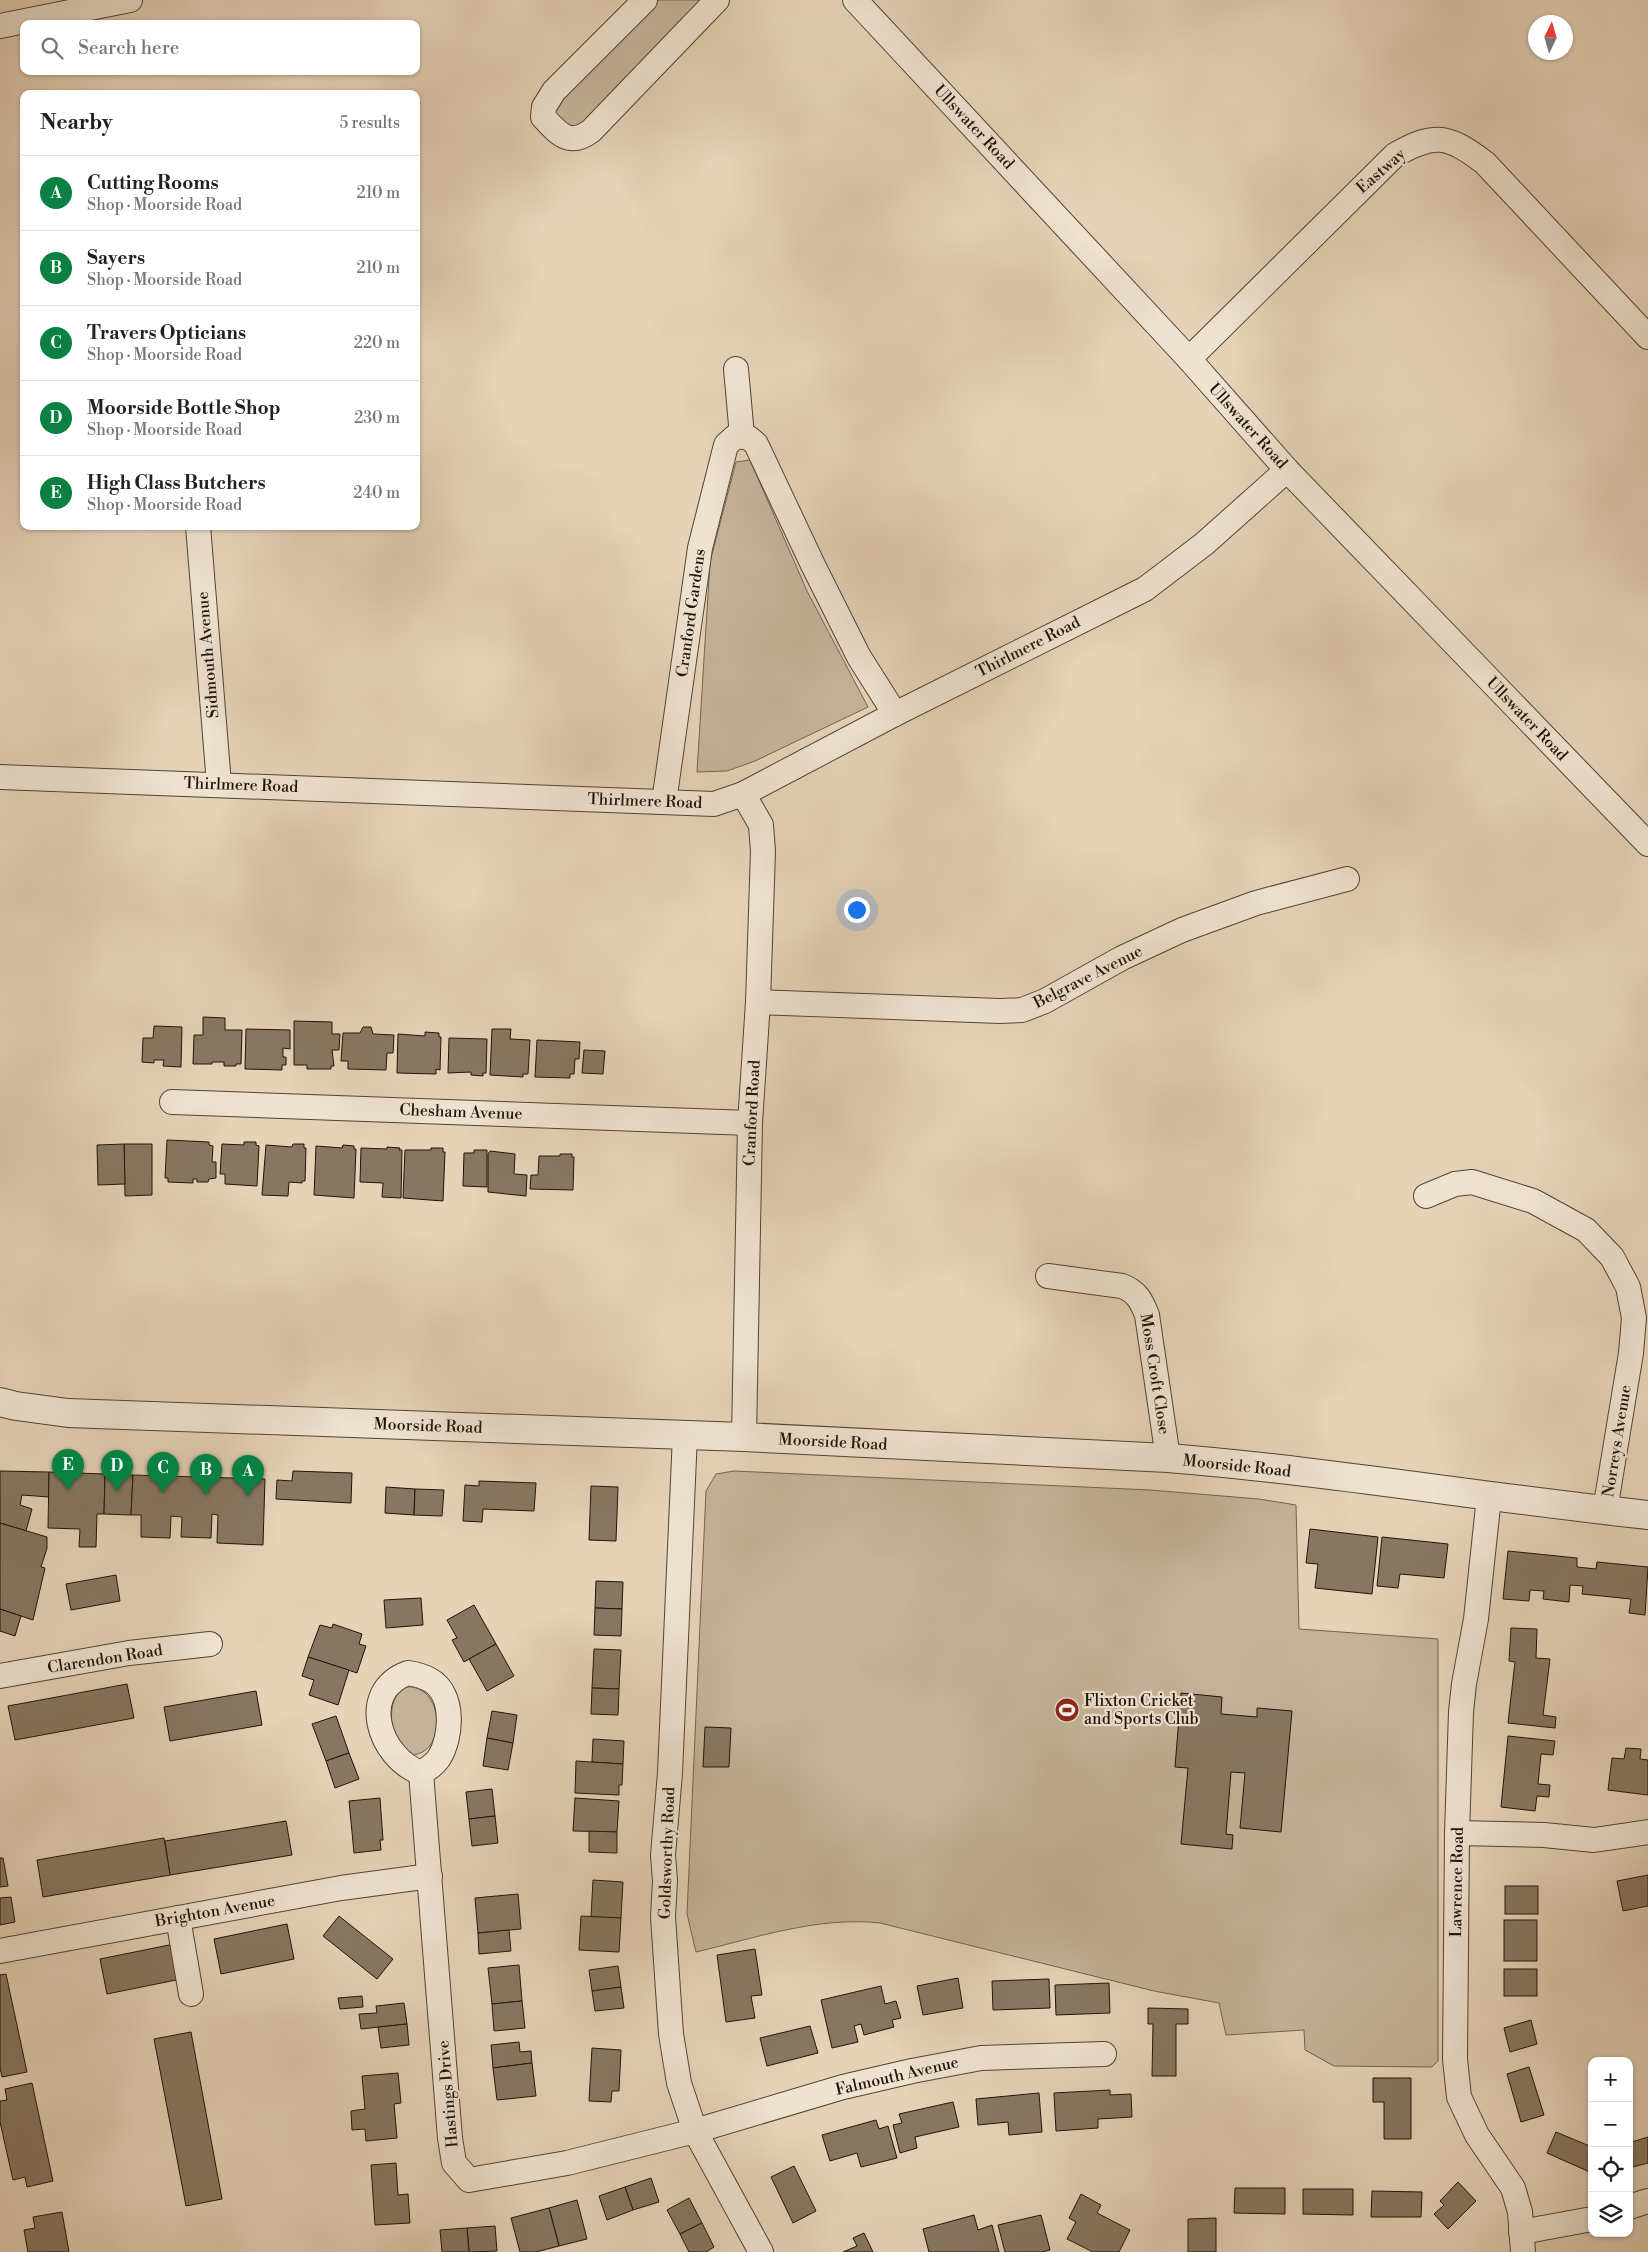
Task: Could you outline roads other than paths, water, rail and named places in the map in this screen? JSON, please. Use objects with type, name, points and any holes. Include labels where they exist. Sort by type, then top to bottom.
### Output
[{"type":"street","points":[[30,20],[130,0]]},
{"type":"street","points":[[645,0],[554,90],[544,107],[544,117],[556,130],[568,138],[580,139],[591,131],[717,0]]},
{"type":"street","name":"Ullswater Road","points":[[868,4],[1287,470],[1647,840]]},
{"type":"street","points":[[0,26],[20,22]]},
{"type":"street","name":"Eastway","points":[[1188,359],[1395,155],[1416,143],[1434,139],[1450,141],[1466,149],[1485,163],[1648,336]]},
{"type":"street","points":[[736,369],[742,436],[749,438],[756,444],[859,657],[895,714]]},
{"type":"street","name":"Cranford Gardens","points":[[664,802],[700,548],[726,445],[736,436],[742,436]]},
{"type":"street","name":"Thirlmere Road","points":[[0,776],[714,804],[743,794],[895,714],[1145,588],[1204,544],[1287,470]]},
{"type":"street","name":"Sidmouth Avenue","points":[[198,530],[219,784]]},
{"type":"street","name":"Cranford Road","points":[[743,794],[761,825],[763,851],[758,1002],[750,1123],[744,1437]]},
{"type":"street","name":"Belgrave Avenue","points":[[758,1002],[1000,1011],[1022,1010],[1045,1001],[1122,958],[1182,930],[1256,903],[1347,879]]},
{"type":"street","name":"Chesham Avenue","points":[[172,1102],[750,1123]]},
{"type":"street","name":"Norreys Avenue","points":[[1426,1196],[1455,1184],[1472,1182],[1533,1201],[1586,1230],[1612,1257],[1628,1287],[1634,1318],[1631,1353],[1605,1510]]},
{"type":"street","name":"Moss Croft Close","points":[[1048,1276],[1122,1286],[1133,1291],[1140,1298],[1147,1315],[1168,1458]]},
{"type":"street","name":"Moorside Road","points":[[5,1407],[78,1414],[744,1437],[1168,1458],[1232,1464],[1648,1515]]},
{"type":"street","name":"Goldsworthy Road","points":[[685,1435],[670,1773],[663,1855],[665,1881],[663,1917],[671,2034],[679,2083],[695,2131],[761,2252]]},
{"type":"street","name":"Lawrence Road","points":[[1489,1497],[1476,1619],[1463,1694],[1457,1832],[1454,2059],[1459,2097],[1477,2135],[1512,2188],[1520,2212],[1522,2242]]},
{"type":"street","name":"Clarendon Road","points":[[0,1676],[129,1654],[210,1644]]},
{"type":"street","name":"Hastings Drive","points":[[421,1773],[450,2138],[454,2163],[469,2180],[567,2163],[695,2131]]},
{"type":"street","points":[[1457,1832],[1544,1835],[1594,1840],[1648,1832]]},
{"type":"street","name":"Brighton Avenue","points":[[0,1951],[341,1888],[430,1876]]},
{"type":"street","points":[[178,1918],[191,1994]]},
{"type":"street","name":"Falmouth Avenue","points":[[695,2131],[843,2087],[981,2058],[1104,2054]]},
{"type":"street","points":[[1633,2206],[1648,2201]]},
{"type":"street","points":[[1522,2242],[1588,2220]]},
{"type":"place","name":"High Class Butchers","points":[[68,1490]]},
{"type":"place","name":"Moorside Bottle Shop","points":[[117,1491]]},
{"type":"place","name":"Travers Opticians","points":[[163,1493]]},
{"type":"place","name":"Sayers","points":[[206,1495]]},
{"type":"place","name":"Cutting Rooms","points":[[248,1496]]},
{"type":"place","name":"Flixton Cricket and Sports Club","points":[[1067,1710]]}]
